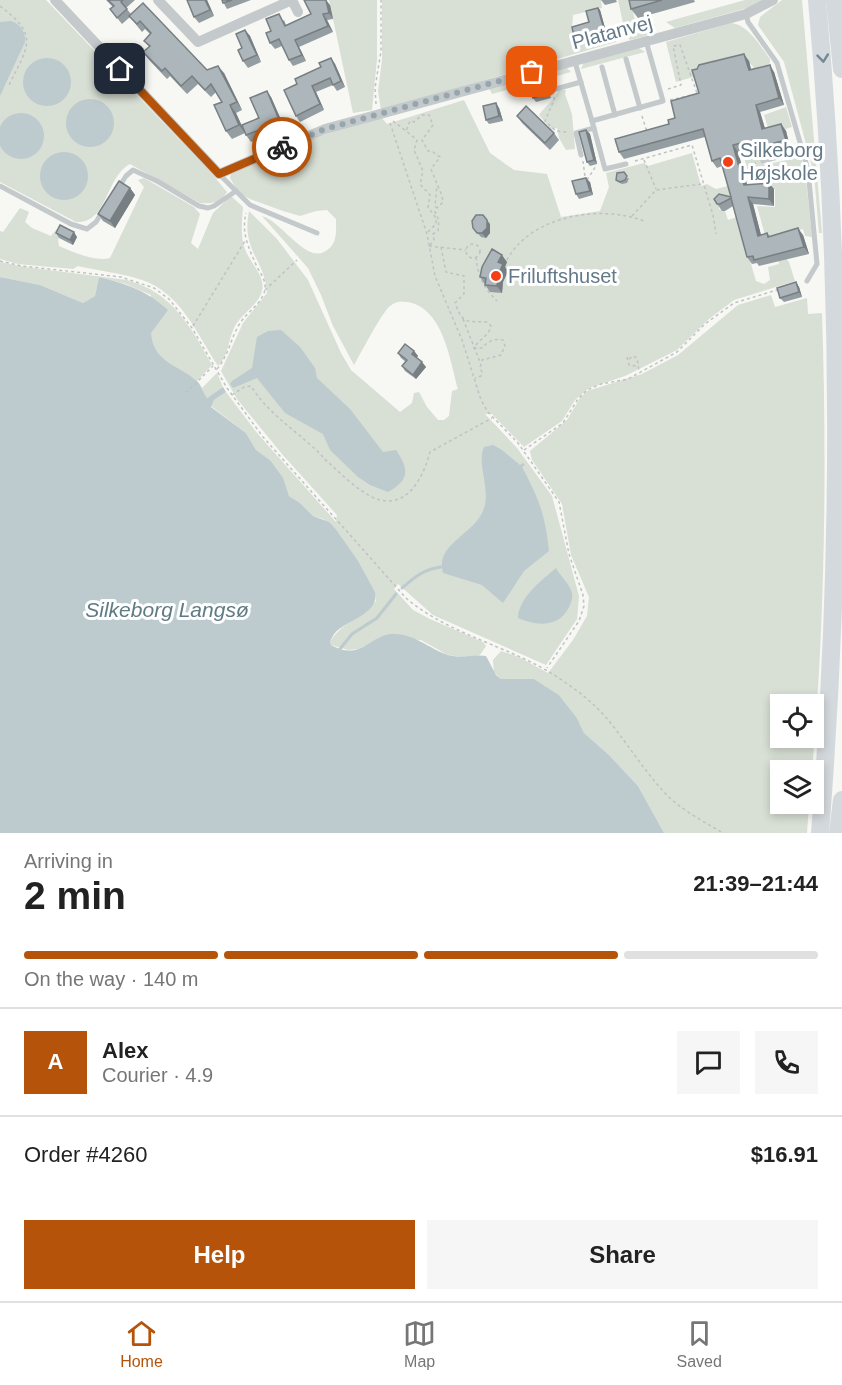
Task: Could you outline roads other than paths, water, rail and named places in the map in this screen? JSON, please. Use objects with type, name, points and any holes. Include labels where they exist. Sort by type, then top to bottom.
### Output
[{"type":"highway","points":[[817,0],[834,195],[841,396],[833,797],[838,833]]},
{"type":"highway","points":[[835,0],[842,69]]},
{"type":"highway","points":[[820,833],[833,797]]},
{"type":"street","points":[[55,0],[219,174]]},
{"type":"street","points":[[159,0],[198,42],[292,0],[298,12]]},
{"type":"street","name":"Platanvej","points":[[219,174],[325,129],[746,14],[773,0]]},
{"type":"lane","points":[[746,14],[748,22],[777,63],[808,170],[817,264],[807,281]]},
{"type":"lane","points":[[581,155],[576,133],[615,115],[663,101],[646,41]]},
{"type":"lane","points":[[626,59],[640,108]]},
{"type":"lane","points":[[574,60],[605,169],[626,164]]},
{"type":"lane","points":[[602,67],[615,115]]},
{"type":"lane","points":[[552,90],[581,82]]},
{"type":"lane","points":[[763,161],[803,150]]},
{"type":"lane","points":[[113,195],[133,170],[157,181],[199,206],[208,208],[214,207],[236,191]]},
{"type":"lane","points":[[219,174],[250,205],[317,233]]},
{"type":"lane","points":[[0,186],[71,224],[87,229],[96,222],[107,205]]},
{"type":"water","points":[[11,21],[22,29],[25,42],[0,96],[0,22]]},
{"type":"water","points":[[47,58],[64,65],[71,82],[64,99],[47,106],[30,99],[23,82],[30,65]]},
{"type":"water","points":[[90,99],[107,106],[114,123],[107,140],[90,147],[73,140],[66,123],[73,106]]},
{"type":"water","points":[[21,113],[30,115],[42,127],[44,136],[42,145],[30,157],[21,159],[12,157],[0,145],[0,127],[12,115]]},
{"type":"water","points":[[64,152],[81,159],[88,176],[81,193],[64,200],[47,193],[40,176],[47,159]]},
{"type":"water","name":"Silkeborg Langsø","points":[[0,277],[40,285],[83,303],[95,296],[99,277],[136,289],[168,310],[151,333],[153,343],[161,357],[197,381],[207,398],[223,387],[226,392],[214,400],[211,407],[246,433],[256,450],[270,460],[283,478],[289,496],[313,516],[329,522],[335,528],[358,561],[375,592],[372,606],[361,616],[340,628],[332,637],[331,645],[350,651],[384,635],[401,634],[445,654],[461,657],[486,656],[496,675],[501,679],[534,679],[559,695],[577,718],[584,733],[609,755],[638,786],[664,833],[0,833]]},
{"type":"water","points":[[281,330],[300,347],[315,368],[317,378],[350,409],[383,452],[396,450],[405,468],[405,474],[395,488],[388,492],[358,477],[330,450],[323,434],[285,413],[257,378],[233,388],[230,384],[252,368],[257,337],[268,331]]},
{"type":"water","points":[[493,445],[520,465],[523,463],[525,465],[522,467],[537,498],[549,551],[524,571],[503,603],[482,585],[443,573],[442,563],[449,547],[478,520],[483,511],[486,495],[482,454],[484,447]]},
{"type":"water","points":[[556,568],[572,593],[571,602],[565,614],[553,622],[539,624],[518,618],[519,610],[527,596]]},
{"type":"waterway","points":[[402,588],[425,572],[441,567]]},
{"type":"waterway","points":[[340,649],[352,634],[377,618],[396,594]]},
{"type":"place","name":"Silkeborg Højskole","points":[[728,162]]},
{"type":"place","name":"Friluftshuset","points":[[496,276]]}]
